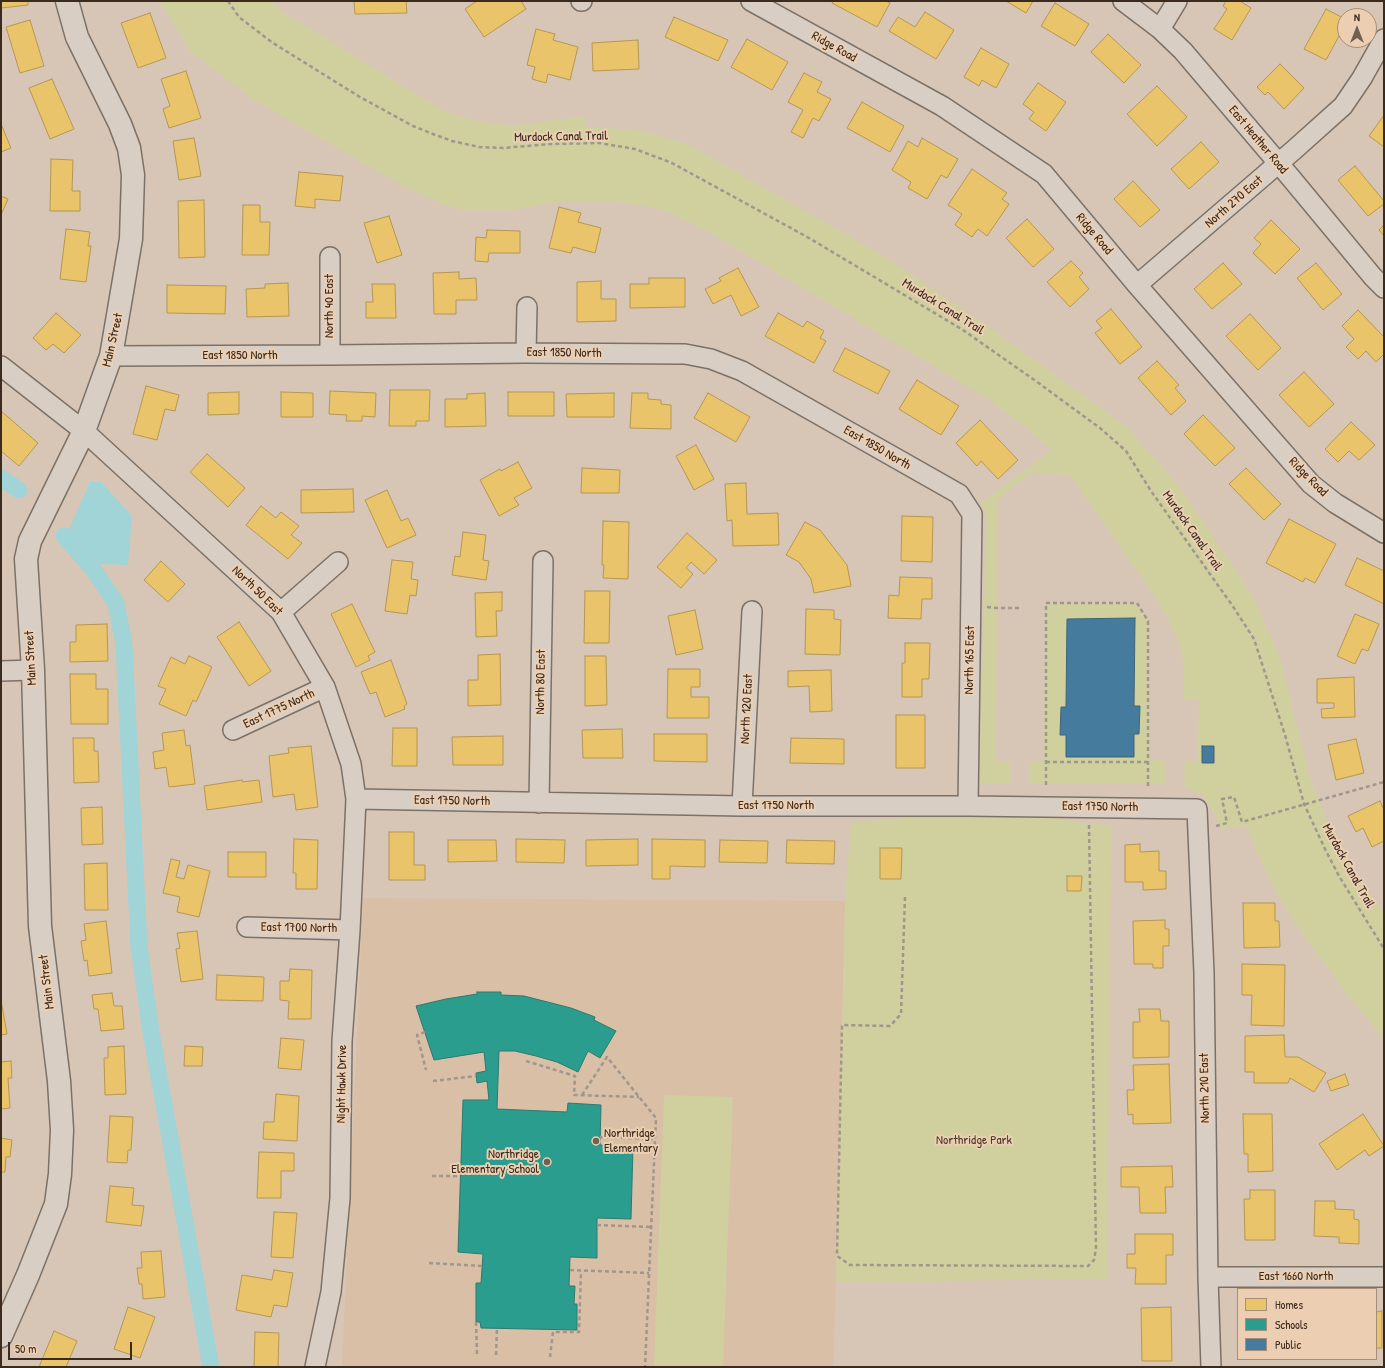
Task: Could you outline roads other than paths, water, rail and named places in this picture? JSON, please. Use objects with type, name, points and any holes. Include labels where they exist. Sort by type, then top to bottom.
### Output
[{"type":"street","name":"Main Street","points":[[1,1336],[28,1275],[56,1204],[60,1174],[62,1130],[59,1081],[40,926],[33,670],[26,559],[30,541],[84,431],[111,356],[131,239],[133,175],[129,148],[120,124],[77,37],[67,1]]},
{"type":"street","name":"Ridge Road","points":[[751,1],[942,106],[1044,174],[1137,285],[1311,484],[1335,503],[1384,533]]},
{"type":"street","name":"East Heather Road","points":[[1123,1],[1160,30],[1183,51],[1373,277],[1384,288]]},
{"type":"street","points":[[1160,30],[1177,1]]},
{"type":"street","name":"North 270 East","points":[[1137,285],[1343,106],[1362,78],[1384,39]]},
{"type":"street","name":"North 40 East","points":[[330,257],[330,355]]},
{"type":"street","points":[[526,353],[527,307]]},
{"type":"street","name":"East 1850 North","points":[[111,356],[526,353],[685,354],[711,359],[742,371],[959,494],[972,514]]},
{"type":"street","name":"North 50 East","points":[[1,366],[84,431],[281,612],[325,687],[351,764],[356,799]]},
{"type":"street","name":"North 165 East","points":[[968,806],[972,514]]},
{"type":"street","name":"North 80 East","points":[[539,803],[543,561]]},
{"type":"street","points":[[281,612],[338,562]]},
{"type":"street","name":"North 120 East","points":[[742,806],[752,611]]},
{"type":"street","points":[[1,670],[33,670]]},
{"type":"street","name":"East 1775 North","points":[[233,730],[325,687]]},
{"type":"street","name":"East 1750 North","points":[[356,799],[742,806],[1197,808]]},
{"type":"street","name":"Night Hawk Drive","points":[[315,1367],[331,1292],[340,1198],[342,1041],[350,930],[356,799]]},
{"type":"street","name":"North 210 East","points":[[1197,808],[1204,973],[1208,1277],[1211,1367]]},
{"type":"street","name":"East 1700 North","points":[[247,927],[350,930]]},
{"type":"street","name":"East 1660 North","points":[[1208,1277],[1384,1277]]},
{"type":"water","points":[[90,482],[101,482],[132,516],[128,565],[100,564],[69,529]]},
{"type":"waterway","points":[[1,478],[19,490]]},
{"type":"waterway","points":[[64,536],[93,569],[116,603],[124,644],[139,947],[151,1032],[211,1367]]},
{"type":"place","name":"Northridge Elementary","points":[[596,1141]]},
{"type":"place","name":"Northridge Elementary School","points":[[547,1162]]},
{"type":"park label","name":"Northridge Park","points":[[974,1141]]}]
